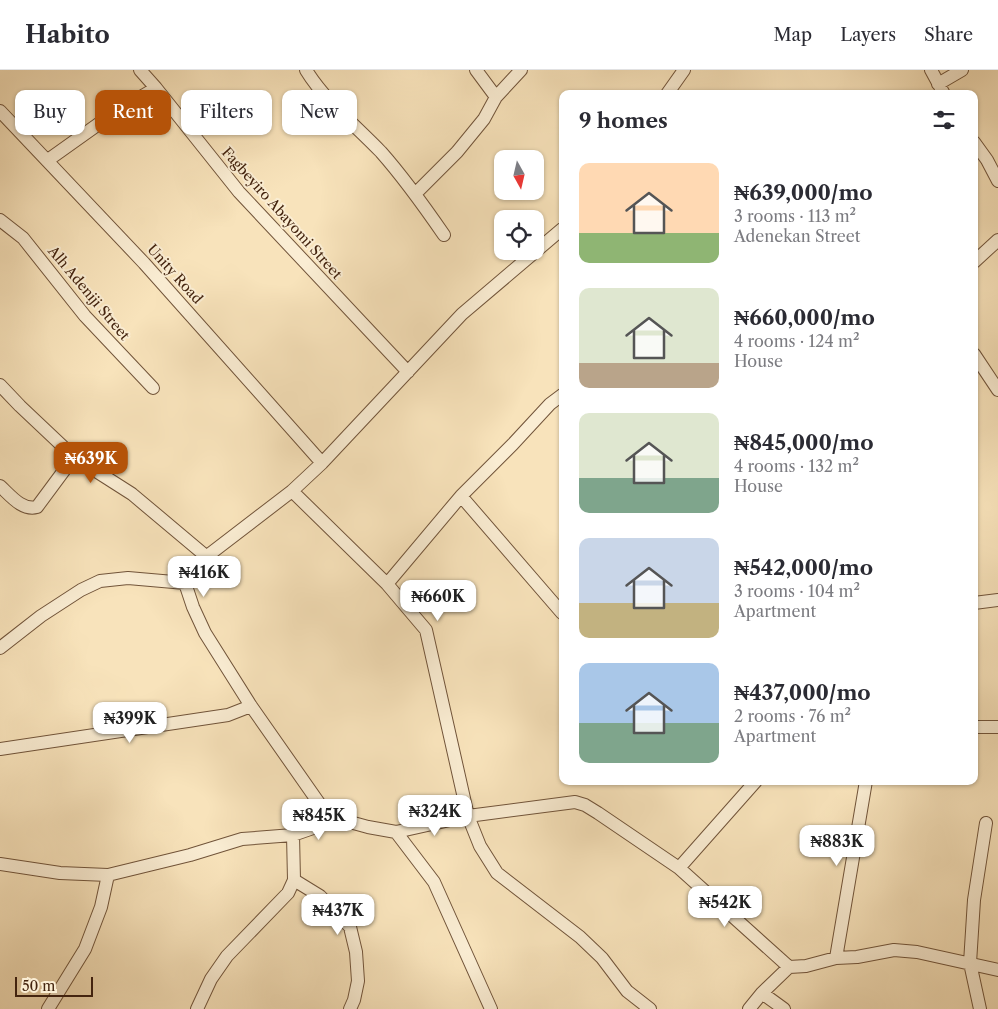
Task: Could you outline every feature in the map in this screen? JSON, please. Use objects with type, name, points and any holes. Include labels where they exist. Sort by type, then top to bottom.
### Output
[{"type":"street","name":"Fagbeyiro Abayomi Street","points":[[140,70],[239,192],[408,372]]},
{"type":"street","points":[[306,70],[331,100],[382,154],[415,194],[444,234]]},
{"type":"street","points":[[476,70],[496,97]]},
{"type":"street","points":[[415,194],[456,152],[484,119],[496,97],[521,70]]},
{"type":"street","points":[[670,90],[684,70]]},
{"type":"street","points":[[930,70],[941,89],[962,70]]},
{"type":"street","points":[[48,160],[114,113],[156,88]]},
{"type":"street","name":"Unity Road","points":[[0,111],[151,270],[322,463]]},
{"type":"street","points":[[978,148],[998,181]]},
{"type":"street","name":"Alh Adeniji Street","points":[[0,220],[23,238],[85,316],[152,388]]},
{"type":"street","points":[[559,232],[462,314],[322,463],[292,491],[190,570],[185,583],[193,608],[206,633],[251,706],[328,816],[368,827],[396,832],[468,816],[575,802],[598,813],[679,868],[789,967]]},
{"type":"street","points":[[978,258],[998,240]]},
{"type":"street","points":[[978,360],[998,390]]},
{"type":"street","points":[[0,385],[74,458],[132,494],[207,557]]},
{"type":"street","points":[[387,584],[461,496],[550,404],[559,397]]},
{"type":"street","points":[[0,486],[24,507],[31,509],[37,506],[74,458]]},
{"type":"street","points":[[292,491],[387,584],[426,630],[468,816],[480,846],[497,873],[580,937],[602,958],[627,991],[650,1009]]},
{"type":"street","points":[[461,496],[559,610]]},
{"type":"street","points":[[0,648],[41,616],[81,590],[100,581],[128,578],[185,583]]},
{"type":"street","points":[[978,602],[998,600]]},
{"type":"street","points":[[0,749],[228,715],[251,706]]},
{"type":"street","points":[[978,727],[998,727]]},
{"type":"street","points":[[679,868],[752,785]]},
{"type":"street","points":[[836,958],[865,785]]},
{"type":"street","points":[[0,864],[60,873],[108,875],[190,855],[242,839],[293,835],[316,827],[328,816]]},
{"type":"street","points":[[980,1009],[970,963],[974,900],[986,823]]},
{"type":"street","points":[[396,832],[434,882],[491,1009]]},
{"type":"street","points":[[197,1009],[226,956],[288,893],[294,880],[293,835]]},
{"type":"street","points":[[48,1009],[85,949],[102,907],[108,875]]},
{"type":"street","points":[[294,880],[320,896],[350,927],[356,952],[358,981],[350,1009]]},
{"type":"street","points":[[749,1009],[762,993],[789,967],[806,966],[836,958],[857,957],[894,950],[917,952],[998,970]]},
{"type":"street","points":[[762,993],[784,1009]]}]
